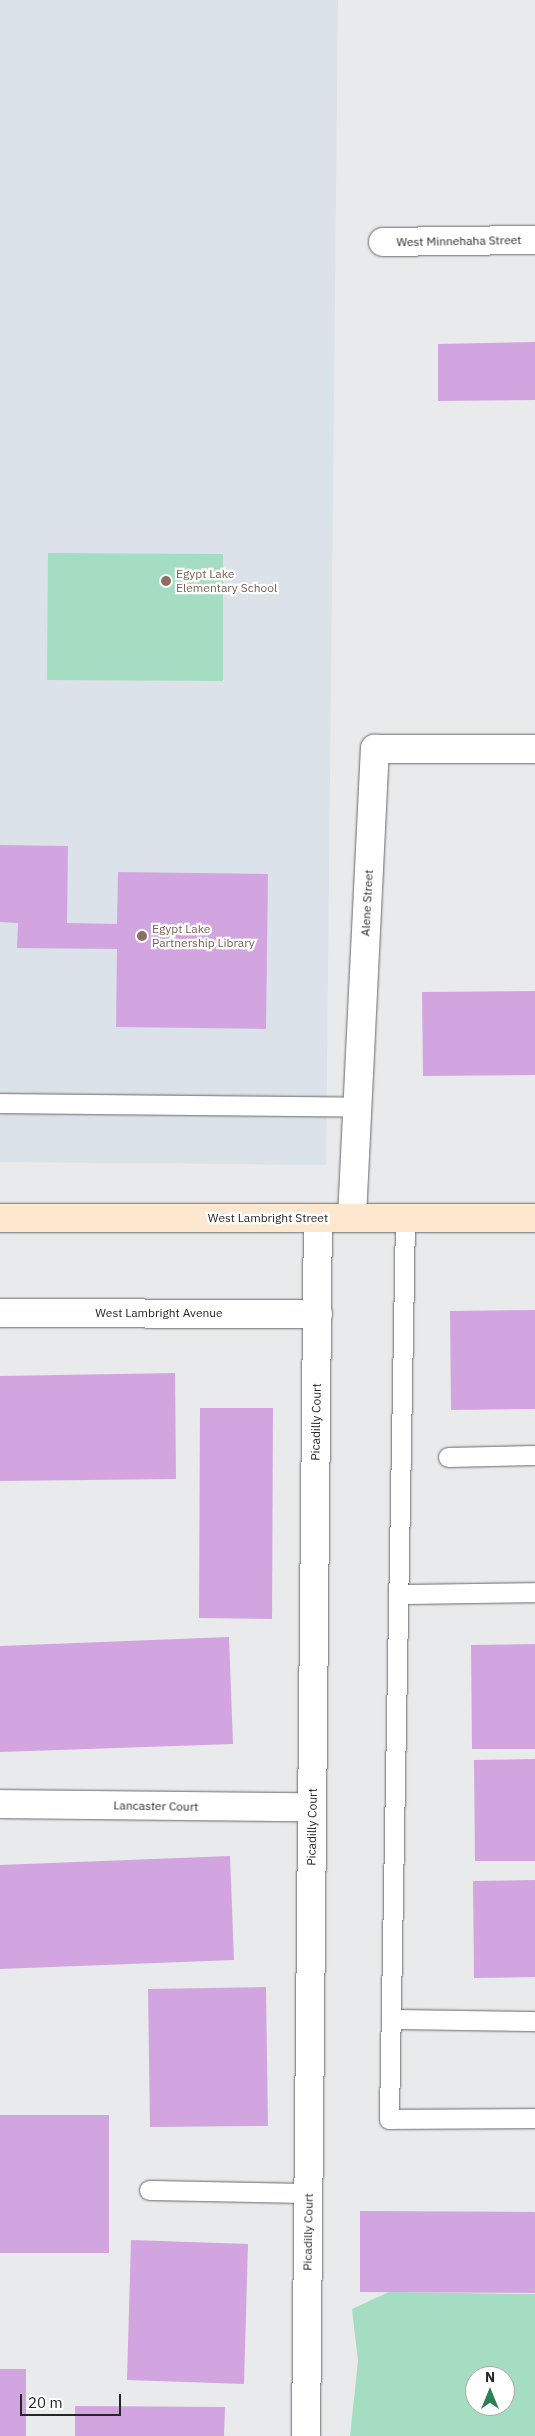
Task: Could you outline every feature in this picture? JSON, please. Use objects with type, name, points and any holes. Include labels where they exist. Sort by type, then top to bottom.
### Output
[{"type":"main road","name":"West Lambright Street","points":[[0,1218],[535,1218]]},
{"type":"street","name":"West Minnehaha Street","points":[[383,242],[535,240]]},
{"type":"street","name":"Alene Street","points":[[352,1217],[375,748],[535,749]]},
{"type":"street","name":"Picadilly Court","points":[[306,2436],[318,1219]]},
{"type":"street","name":"West Lambright Avenue","points":[[0,1313],[318,1314]]},
{"type":"street","name":"Lancaster Court","points":[[0,1804],[312,1807]]},
{"type":"lane","points":[[0,1103],[358,1107]]},
{"type":"lane","points":[[405,1218],[389,2119],[535,2118]]},
{"type":"lane","points":[[448,1457],[535,1455]]},
{"type":"lane","points":[[398,1594],[535,1592]]},
{"type":"lane","points":[[391,2019],[535,2021]]},
{"type":"lane","points":[[149,2190],[308,2192]]},
{"type":"shaded area","name":"Egypt Lake Elementary School","points":[[0,0],[338,0],[326,1165],[0,1162]]},
{"type":"green space","points":[[48,553],[223,554],[223,681],[47,680]]},
{"type":"green space","points":[[389,2292],[535,2294],[535,2436],[350,2436],[358,2361],[352,2309]]},
{"type":"building","points":[[535,342],[535,400],[438,401],[438,344]]},
{"type":"building","name":"Egypt Lake Partnership Library","points":[[0,845],[68,846],[67,923],[117,924],[118,872],[268,874],[266,1029],[116,1027],[117,949],[17,948],[18,923],[0,922]]},
{"type":"building","points":[[535,991],[535,1075],[423,1076],[422,992]]},
{"type":"building","points":[[535,1310],[535,1409],[451,1410],[450,1311]]},
{"type":"building","points":[[175,1373],[176,1479],[0,1481],[0,1376]]},
{"type":"building","points":[[200,1408],[273,1408],[272,1619],[199,1618]]},
{"type":"building","points":[[229,1637],[233,1744],[0,1752],[0,1646]]},
{"type":"building","points":[[535,1644],[535,1749],[472,1749],[471,1645]]},
{"type":"building","points":[[535,1759],[535,1861],[475,1861],[474,1760]]},
{"type":"building","points":[[230,1856],[234,1960],[0,1969],[0,1865]]},
{"type":"building","points":[[535,1880],[535,1977],[474,1978],[473,1881]]},
{"type":"building","points":[[266,1987],[268,2126],[150,2127],[148,1989]]},
{"type":"building","points":[[0,2115],[109,2115],[109,2253],[0,2253]]},
{"type":"building","points":[[360,2211],[535,2212],[535,2293],[360,2292]]},
{"type":"building","points":[[131,2240],[248,2244],[244,2384],[127,2380]]},
{"type":"building","points":[[0,2369],[26,2369],[26,2436],[0,2436]]},
{"type":"building","points":[[75,2406],[225,2407],[224,2436],[75,2436]]},
{"type":"place","name":"Egypt Lake Elementary School","points":[[166,581]]},
{"type":"place","name":"Egypt Lake Partnership Library","points":[[142,936]]}]
